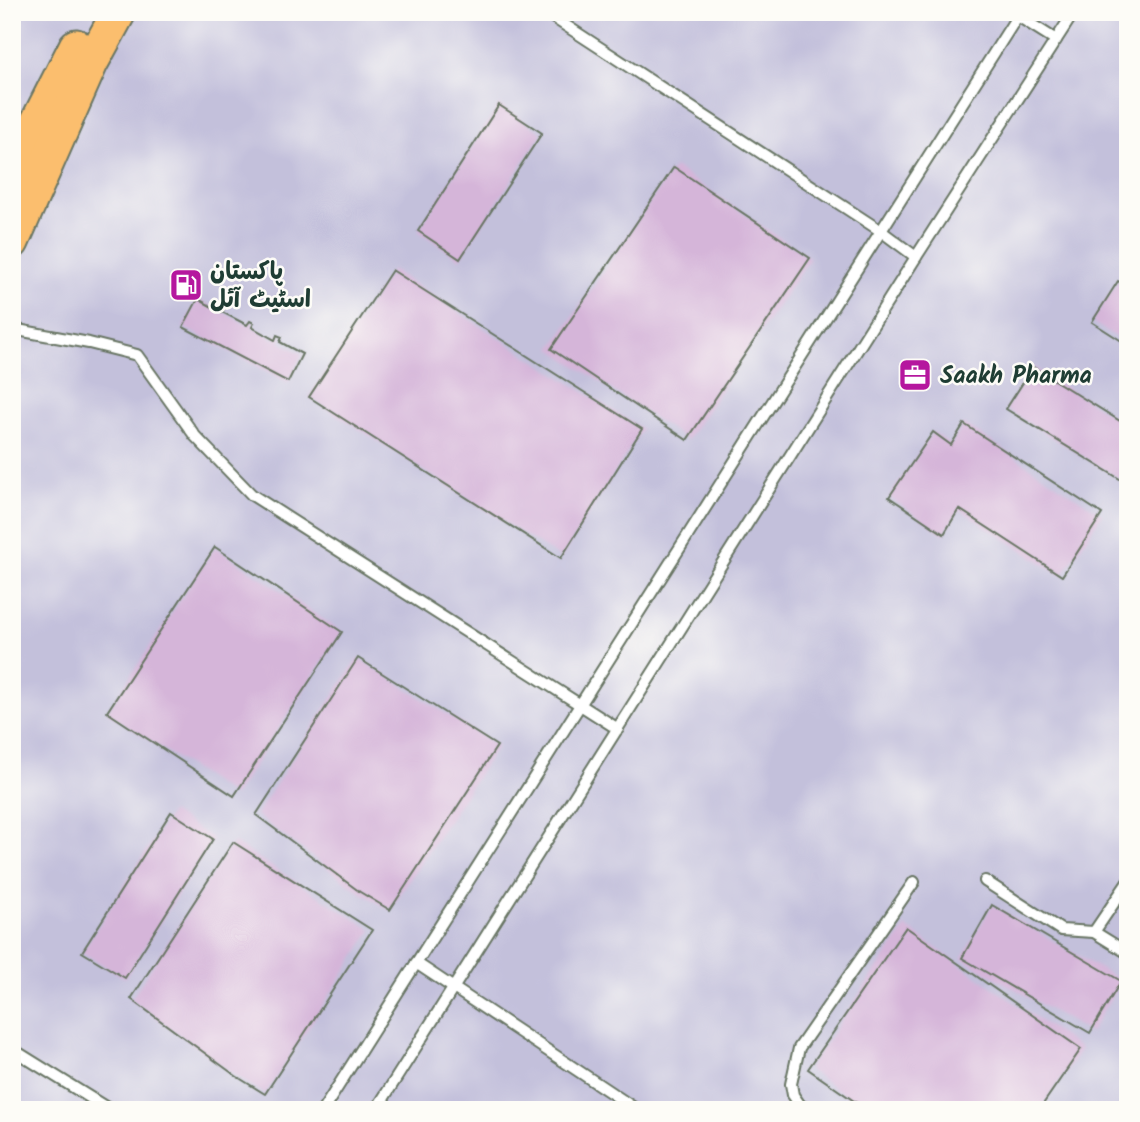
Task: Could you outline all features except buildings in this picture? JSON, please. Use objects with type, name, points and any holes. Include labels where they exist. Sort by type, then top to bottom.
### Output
[{"type":"main road","points":[[12,172],[94,12]]},
{"type":"main road","points":[[12,242],[91,63],[119,12]]},
{"type":"lane","points":[[545,12],[881,230],[916,257]]},
{"type":"lane","points":[[376,1110],[1074,12]]},
{"type":"lane","points":[[323,1110],[1019,14],[1056,40]]},
{"type":"lane","points":[[12,329],[137,355],[195,436],[251,495],[618,729]]},
{"type":"lane","points":[[985,881],[1061,930],[1094,932],[1128,953]]},
{"type":"lane","points":[[808,1110],[800,1105],[793,1095],[791,1084],[799,1048],[914,882]]},
{"type":"lane","points":[[1094,932],[1128,882]]},
{"type":"lane","points":[[416,963],[637,1110]]},
{"type":"lane","points":[[12,1049],[110,1110]]},
{"type":"shaded area","points":[[12,12],[1128,12],[1128,1110],[12,1110]]},
{"type":"place","name":"پاکستان اسٹیٹ آئل","points":[[186,285]]},
{"type":"place","name":"Saakh Pharma","points":[[915,375]]}]
